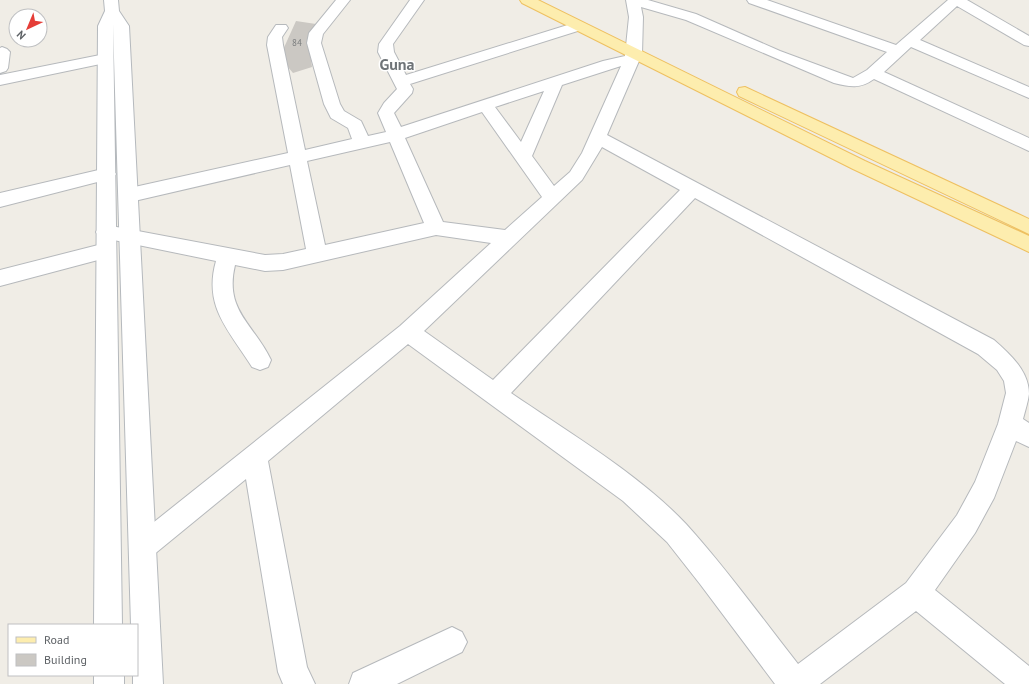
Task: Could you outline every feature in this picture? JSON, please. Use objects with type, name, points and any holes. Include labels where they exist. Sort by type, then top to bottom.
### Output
[{"type":"main road","points":[[527,0],[633,51],[1029,226]]},
{"type":"main road","points":[[550,0],[633,51],[858,165],[1029,244]]},
{"type":"street","points":[[343,0],[316,33],[314,43],[332,104],[337,114],[355,125],[362,143]]},
{"type":"street","points":[[417,0],[386,44],[386,52],[405,89],[404,95],[387,108],[386,113],[436,228]]},
{"type":"street","points":[[143,548],[408,332],[511,238],[576,176],[597,137],[633,51],[636,17],[633,0],[693,11],[775,54],[840,80],[853,82],[861,81],[873,73],[957,0],[1029,42]]},
{"type":"street","points":[[754,0],[904,46],[1029,93]]},
{"type":"street","points":[[108,624],[105,200],[107,174],[105,26],[111,6]]},
{"type":"street","points":[[111,6],[122,26],[130,195],[129,236],[148,684]]},
{"type":"street","points":[[402,81],[579,26]]},
{"type":"street","points":[[281,28],[275,37],[275,45],[317,255]]},
{"type":"street","points":[[130,195],[396,135],[608,64],[633,51]]},
{"type":"street","points":[[0,68],[2,52]]},
{"type":"street","points":[[0,80],[105,59]]},
{"type":"street","points":[[873,73],[1027,141]]},
{"type":"street","points":[[523,157],[556,81]]},
{"type":"street","points":[[485,105],[553,198]]},
{"type":"street","points":[[408,332],[632,492],[676,533],[710,574],[795,684],[916,593],[966,524],[1020,430],[1018,393],[1015,378],[1005,362],[986,347],[597,137]]},
{"type":"street","points":[[0,200],[107,174]]},
{"type":"street","points":[[496,394],[693,188]]},
{"type":"street","points":[[0,278],[106,242],[129,236],[265,263],[283,262],[436,228],[511,238]]},
{"type":"street","points":[[226,256],[222,282],[222,294],[229,312],[260,360]]},
{"type":"street","points":[[255,456],[293,672],[300,684]]},
{"type":"street","points":[[916,593],[1028,684]]},
{"type":"street","points":[[364,684],[452,642]]},
{"type":"building","points":[[296,21],[316,24],[308,38],[312,67],[293,73],[288,67],[282,52]]},
{"type":"district","name":"Guna","points":[[397,64]]}]
